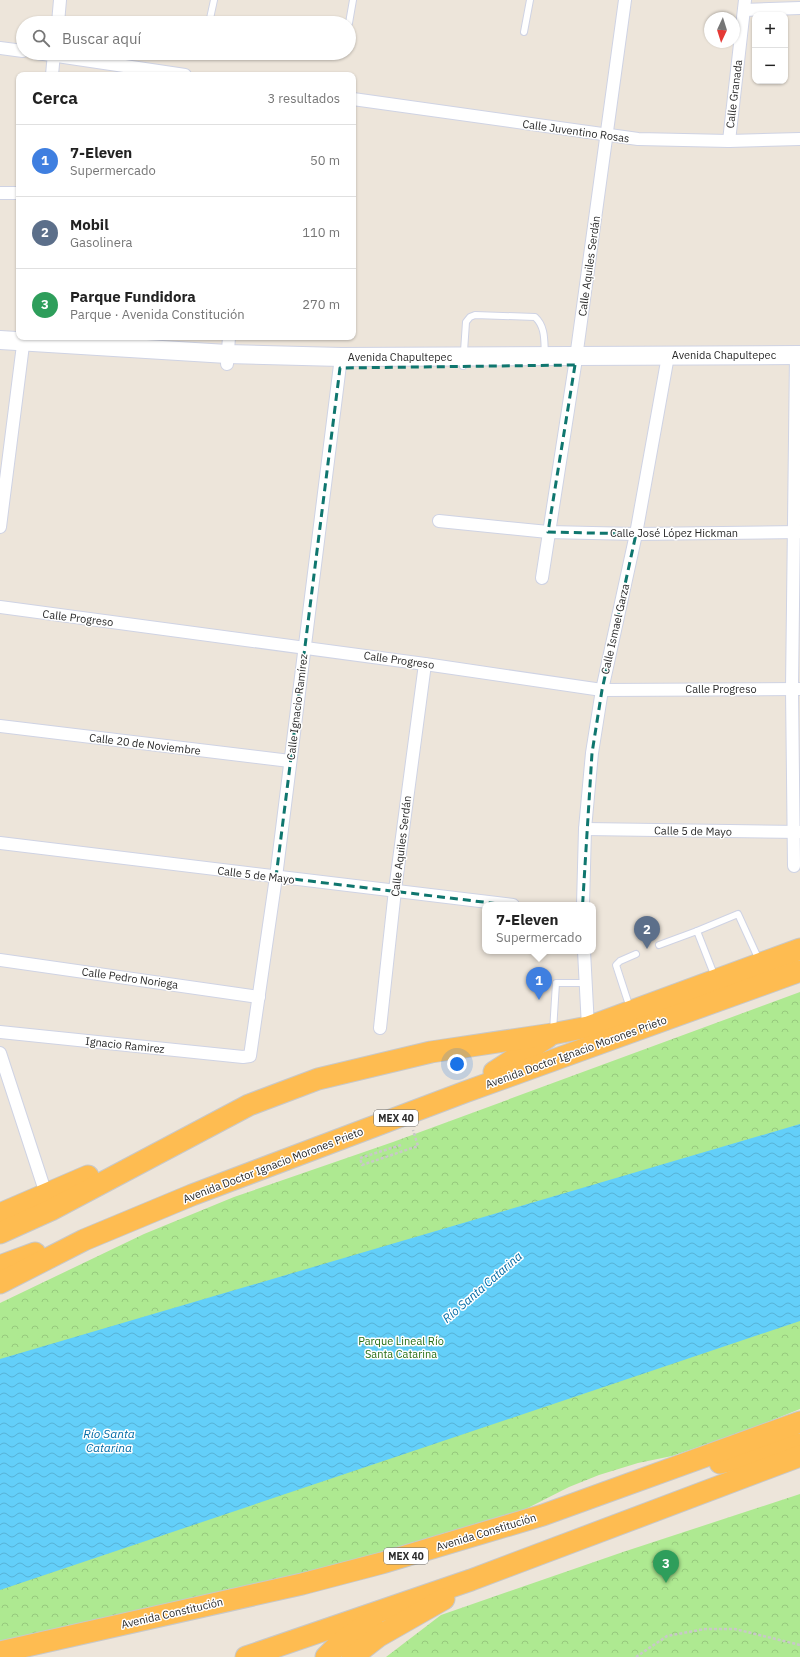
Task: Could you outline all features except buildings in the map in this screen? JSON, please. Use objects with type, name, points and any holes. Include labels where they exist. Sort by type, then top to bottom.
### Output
[{"type":"highway","name":"Avenida Doctor Ignacio Morones Prieto","points":[[48,1202],[99,1170],[138,1164],[249,1105],[318,1079],[431,1052],[552,1034],[588,1027],[800,949]]},
{"type":"highway","name":"Avenida Doctor Ignacio Morones Prieto","points":[[0,1283],[84,1240],[192,1195],[465,1092],[800,971]]},
{"type":"highway","points":[[465,1092],[552,1034]]},
{"type":"highway","points":[[0,1214],[48,1202]]},
{"type":"highway","points":[[0,1233],[48,1202]]},
{"type":"highway","points":[[0,1266],[24,1256],[84,1240]]},
{"type":"highway","name":"Avenida Constitución","points":[[0,1652],[302,1584],[382,1563],[543,1515],[800,1422]]},
{"type":"highway","points":[[618,1488],[800,1444]]},
{"type":"highway","points":[[246,1657],[398,1603],[471,1580],[800,1456]]},
{"type":"highway","points":[[352,1657],[380,1636],[442,1600],[471,1580]]},
{"type":"highway","points":[[326,1657],[359,1628],[398,1603]]},
{"type":"main road","name":"Avenida Chapultepec","points":[[0,340],[24,344],[228,352],[341,362],[798,360]]},
{"type":"main road","points":[[0,351],[24,344]]},
{"type":"street","points":[[59,16],[60,0]]},
{"type":"street","name":"Calle Aquiles Serdán","points":[[542,578],[576,360],[608,136],[625,0]]},
{"type":"street","points":[[745,5],[800,8]]},
{"type":"street","name":"Calle Granada","points":[[729,141],[745,5]]},
{"type":"street","points":[[0,48],[16,50]]},
{"type":"street","points":[[52,72],[53,60]]},
{"type":"street","points":[[91,60],[166,72]]},
{"type":"street","name":"Calle Juventino Rosas","points":[[356,99],[608,136],[668,140],[729,141],[800,139]]},
{"type":"street","points":[[0,192],[16,194]]},
{"type":"street","points":[[0,527],[24,344]]},
{"type":"street","name":"Calle Ismael Garza","points":[[582,902],[585,829],[592,753],[602,690],[636,534],[667,360]]},
{"type":"street","points":[[794,866],[797,832],[796,689],[798,360]]},
{"type":"street","name":"Calle Ignacio Ramírez","points":[[250,1056],[276,877],[341,362]]},
{"type":"street","name":"Calle José López Hickman","points":[[439,521],[548,532],[636,534],[797,532]]},
{"type":"street","name":"Calle Progreso","points":[[0,607],[305,647],[602,690],[796,689]]},
{"type":"street","name":"Calle Aquiles Serdán","points":[[380,1028],[395,890],[425,664]]},
{"type":"street","name":"Calle 20 de Noviembre","points":[[0,726],[290,761]]},
{"type":"street","name":"Calle 5 de Mayo","points":[[585,829],[797,832]]},
{"type":"street","name":"Calle 5 de Mayo","points":[[0,843],[489,902]]},
{"type":"street","points":[[584,954],[588,1027]]},
{"type":"street","name":"Calle Pedro Noriega","points":[[0,960],[259,996]]},
{"type":"street","name":"Ignacio Ramirez","points":[[0,1032],[243,1057],[250,1056]]},
{"type":"street","points":[[0,1053],[48,1202]]},
{"type":"lane","points":[[211,16],[214,0]]},
{"type":"lane","points":[[350,16],[353,0]]},
{"type":"lane","points":[[524,32],[530,0]]},
{"type":"lane","points":[[463,361],[466,322],[470,317],[475,315],[535,318],[540,322],[543,329],[545,360]]},
{"type":"lane","points":[[659,945],[738,914],[760,964]]},
{"type":"lane","points":[[697,931],[716,980]]},
{"type":"lane","points":[[631,1011],[616,965],[620,961],[636,954]]},
{"type":"lane","points":[[552,1034],[556,983],[586,983]]},
{"type":"path","points":[[401,1145],[360,1158],[362,1165],[418,1146]]},
{"type":"path","points":[[636,1657],[667,1636],[705,1629],[734,1629],[800,1645]]},
{"type":"highlighted area","points":[[575,365],[548,532],[636,534],[602,690],[592,753],[582,914],[276,877],[340,368]]},
{"type":"green space","name":"Parque Lineal Río Santa Catarina","points":[[800,992],[800,1409],[740,1433],[672,1456],[638,1463],[599,1475],[569,1487],[512,1516],[352,1565],[0,1641],[0,1303],[144,1234],[234,1197],[393,1142]]},
{"type":"green space","points":[[800,1494],[800,1657],[386,1657],[441,1615],[623,1552]]},
{"type":"water","name":"Río Santa Catarina","points":[[800,1124],[800,1321],[0,1590],[0,1359]]},
{"type":"place","name":"Mobil","points":[[647,949]]},
{"type":"place","name":"7-Eleven","points":[[539,1000]]},
{"type":"place","name":"Parque Fundidora","points":[[666,1583]]}]
